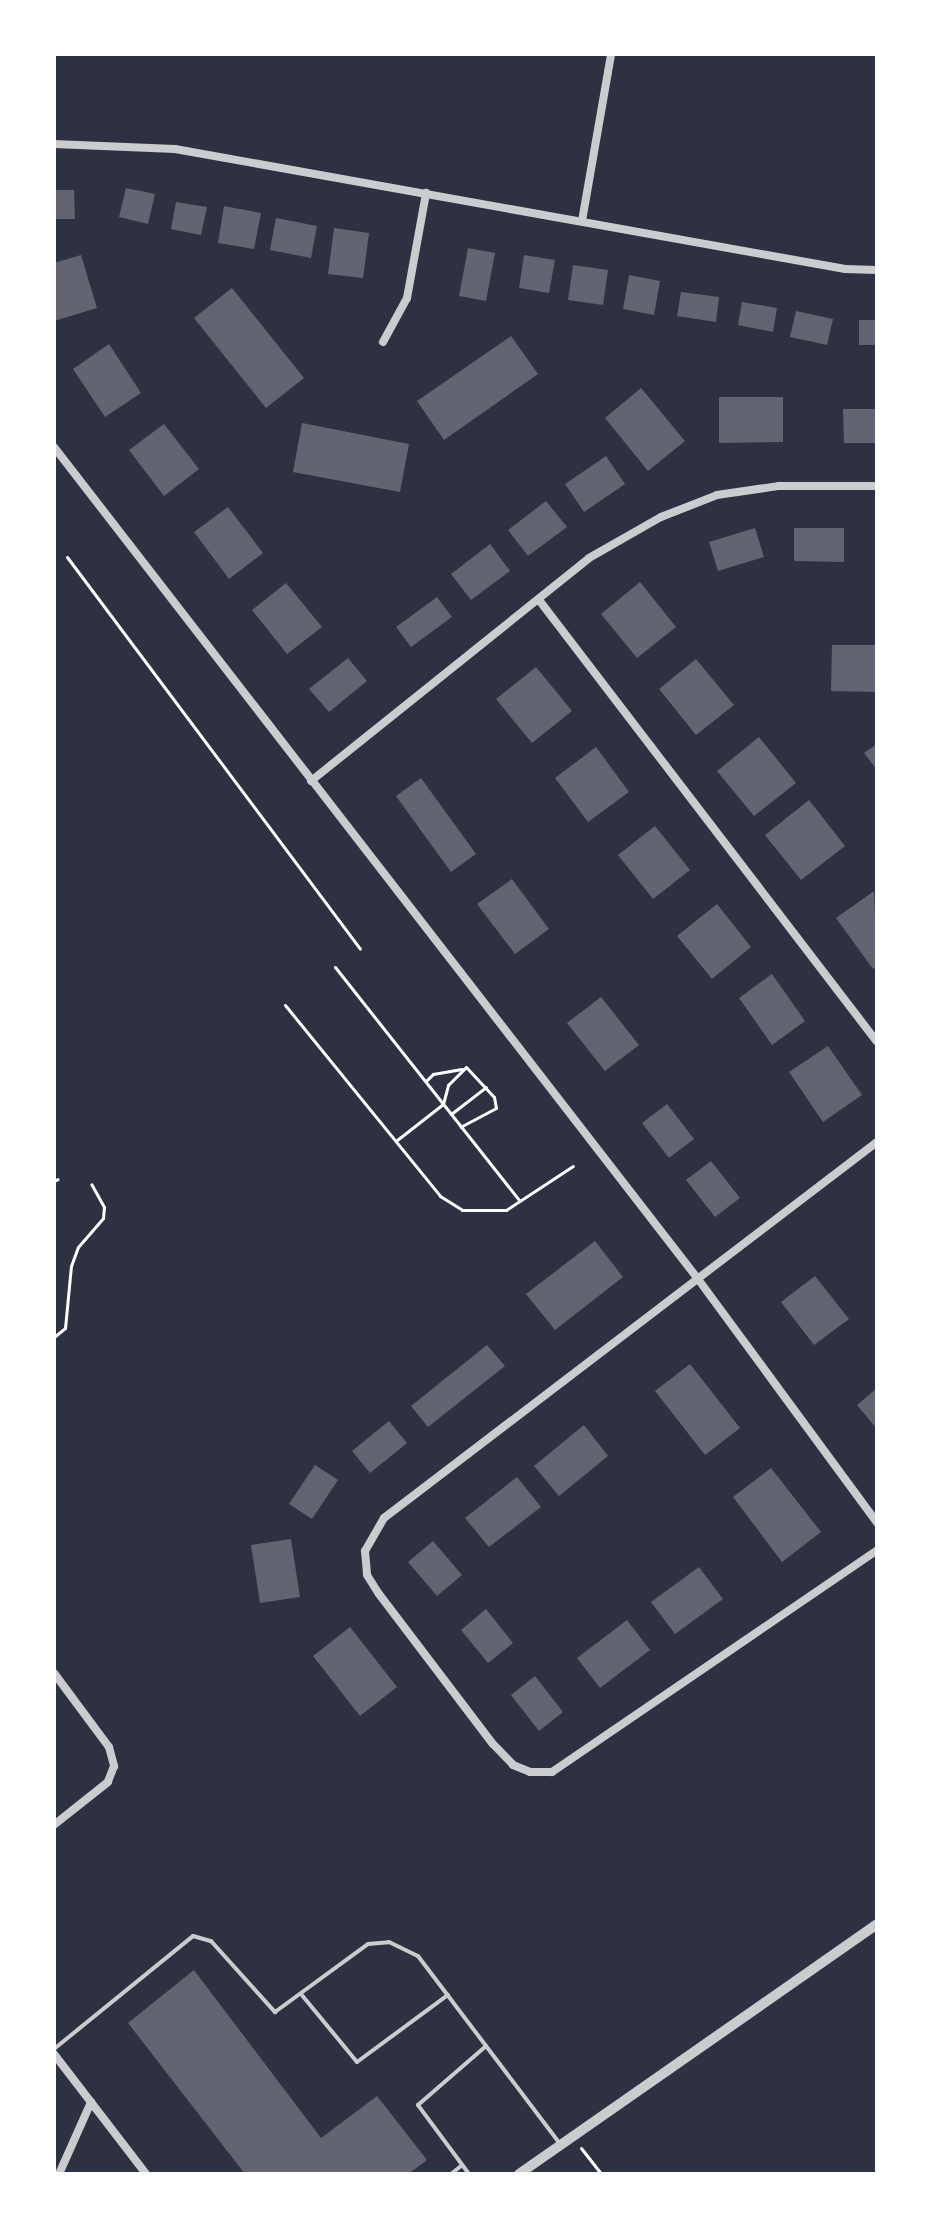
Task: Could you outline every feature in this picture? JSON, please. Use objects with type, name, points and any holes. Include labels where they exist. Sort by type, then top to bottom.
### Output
[{"type":"street","points":[[582,221],[611,54]]},
{"type":"street","points":[[54,144],[175,149],[845,269],[877,270]]},
{"type":"street","points":[[383,342],[407,298],[426,193]]},
{"type":"street","points":[[54,447],[698,1279],[877,1523]]},
{"type":"street","points":[[311,781],[589,558],[661,517],[717,495],[779,486],[877,486]]},
{"type":"street","points":[[539,600],[877,1042]]},
{"type":"street","points":[[877,1142],[384,1518],[365,1551],[367,1575],[379,1594],[513,1765],[530,1772],[552,1772],[877,1550]]},
{"type":"street","points":[[54,1673],[109,1747],[114,1766],[108,1782],[54,1825]]},
{"type":"street","points":[[519,2174],[877,1924]]},
{"type":"street","points":[[54,2052],[146,2174]]},
{"type":"street","points":[[59,2174],[91,2102]]},
{"type":"lane","points":[[54,2052],[193,1936],[211,1941],[270,2009],[280,2010],[368,1944],[389,1942],[418,1956],[560,2144]]},
{"type":"lane","points":[[301,1994],[357,2062],[448,1995]]},
{"type":"lane","points":[[469,2174],[418,2105],[486,2046]]},
{"type":"lane","points":[[451,2174],[462,2165]]},
{"type":"path","points":[[67,557],[360,948]]},
{"type":"path","points":[[335,967],[520,1201]]},
{"type":"path","points":[[285,1005],[440,1196],[462,1210],[506,1210],[573,1166]]},
{"type":"path","points":[[426,1081],[433,1074],[466,1067]]},
{"type":"path","points":[[461,1127],[496,1108],[486,1087],[466,1067]]},
{"type":"path","points":[[396,1141],[443,1104],[448,1085],[466,1067]]},
{"type":"path","points":[[451,1114],[486,1087]]},
{"type":"path","points":[[54,1337],[65,1328],[71,1266],[78,1247],[103,1218],[104,1207],[91,1184]]},
{"type":"path","points":[[572,2135],[601,2174]]},
{"type":"building","points":[[126,188],[155,194],[148,224],[119,217]]},
{"type":"building","points":[[54,190],[74,190],[75,219],[54,219]]},
{"type":"building","points":[[176,202],[207,207],[201,235],[171,229]]},
{"type":"building","points":[[224,206],[261,213],[254,249],[218,243]]},
{"type":"building","points":[[276,218],[317,226],[311,258],[270,250]]},
{"type":"building","points":[[334,228],[369,233],[363,278],[328,274]]},
{"type":"building","points":[[468,248],[495,253],[486,301],[459,296]]},
{"type":"building","points":[[81,255],[97,308],[54,321],[54,263]]},
{"type":"building","points":[[524,255],[555,260],[549,293],[519,288]]},
{"type":"building","points":[[573,265],[608,270],[603,305],[568,300]]},
{"type":"building","points":[[629,275],[660,281],[654,315],[623,309]]},
{"type":"building","points":[[232,288],[304,378],[266,408],[194,318]]},
{"type":"building","points":[[681,292],[719,297],[716,322],[677,316]]},
{"type":"building","points":[[742,302],[777,308],[773,332],[738,325]]},
{"type":"building","points":[[796,311],[833,319],[827,345],[790,337]]},
{"type":"building","points":[[859,320],[877,320],[877,345],[859,345]]},
{"type":"building","points":[[511,336],[538,374],[444,440],[417,401]]},
{"type":"building","points":[[109,344],[141,393],[105,417],[73,369]]},
{"type":"building","points":[[641,388],[685,441],[648,471],[605,418]]},
{"type":"building","points":[[719,397],[783,397],[783,442],[719,443]]},
{"type":"building","points":[[843,409],[877,409],[877,443],[844,443]]},
{"type":"building","points":[[302,423],[409,444],[400,492],[293,472]]},
{"type":"building","points":[[164,424],[199,469],[164,496],[129,450]]},
{"type":"building","points":[[606,456],[625,484],[584,512],[565,484]]},
{"type":"building","points":[[546,501],[567,527],[528,556],[508,530]]},
{"type":"building","points":[[228,507],[263,553],[229,579],[194,532]]},
{"type":"building","points":[[755,528],[764,557],[718,571],[709,542]]},
{"type":"building","points":[[794,528],[844,528],[844,562],[794,561]]},
{"type":"building","points":[[490,544],[510,571],[471,600],[451,574]]},
{"type":"building","points":[[640,582],[676,627],[637,658],[601,614]]},
{"type":"building","points":[[286,583],[322,627],[287,654],[252,610]]},
{"type":"building","points":[[437,597],[452,617],[411,647],[396,627]]},
{"type":"building","points":[[832,645],[877,645],[877,692],[831,691]]},
{"type":"building","points":[[348,658],[367,681],[329,712],[309,689]]},
{"type":"building","points":[[696,659],[734,705],[696,735],[659,689]]},
{"type":"building","points":[[536,667],[572,711],[532,743],[496,699]]},
{"type":"building","points":[[759,737],[796,783],[754,816],[717,771]]},
{"type":"building","points":[[877,744],[877,770],[864,753]]},
{"type":"building","points":[[596,747],[629,792],[588,822],[555,778]]},
{"type":"building","points":[[421,778],[476,854],[451,872],[396,796]]},
{"type":"building","points":[[809,800],[845,846],[801,880],[765,835]]},
{"type":"building","points":[[655,826],[690,870],[653,899],[618,855]]},
{"type":"building","points":[[512,879],[549,929],[515,954],[477,904]]},
{"type":"building","points":[[874,891],[877,966],[873,969],[836,918]]},
{"type":"building","points":[[717,904],[751,947],[712,979],[677,936]]},
{"type":"building","points":[[772,974],[805,1021],[772,1045],[739,998]]},
{"type":"building","points":[[601,997],[639,1045],[605,1071],[567,1023]]},
{"type":"building","points":[[828,1046],[862,1095],[823,1122],[789,1072]]},
{"type":"building","points":[[667,1104],[694,1139],[669,1158],[642,1123]]},
{"type":"building","points":[[711,1161],[740,1198],[715,1217],[686,1180]]},
{"type":"building","points":[[595,1241],[623,1277],[555,1330],[526,1294]]},
{"type":"building","points":[[815,1276],[849,1319],[814,1345],[781,1302]]},
{"type":"building","points":[[487,1345],[505,1366],[428,1427],[411,1406]]},
{"type":"building","points":[[690,1364],[740,1428],[705,1455],[655,1391]]},
{"type":"building","points":[[877,1388],[877,1429],[857,1405]]},
{"type":"building","points":[[389,1421],[407,1443],[370,1473],[352,1451]]},
{"type":"building","points":[[584,1425],[608,1456],[559,1496],[534,1466]]},
{"type":"building","points":[[315,1465],[338,1480],[312,1519],[289,1504]]},
{"type":"building","points":[[771,1468],[821,1532],[782,1562],[733,1497]]},
{"type":"building","points":[[517,1477],[541,1507],[489,1547],[465,1518]]},
{"type":"building","points":[[291,1539],[300,1597],[260,1603],[251,1545]]},
{"type":"building","points":[[433,1541],[462,1575],[437,1596],[408,1562]]},
{"type":"building","points":[[699,1567],[723,1599],[675,1634],[651,1602]]},
{"type":"building","points":[[486,1609],[513,1643],[488,1663],[461,1630]]},
{"type":"building","points":[[627,1620],[650,1650],[600,1688],[577,1658]]},
{"type":"building","points":[[350,1627],[397,1687],[360,1716],[313,1656]]},
{"type":"building","points":[[535,1676],[563,1712],[539,1731],[511,1695]]},
{"type":"building","points":[[194,1970],[321,2138],[377,2096],[427,2160],[408,2174],[245,2174],[128,2023]]}]
